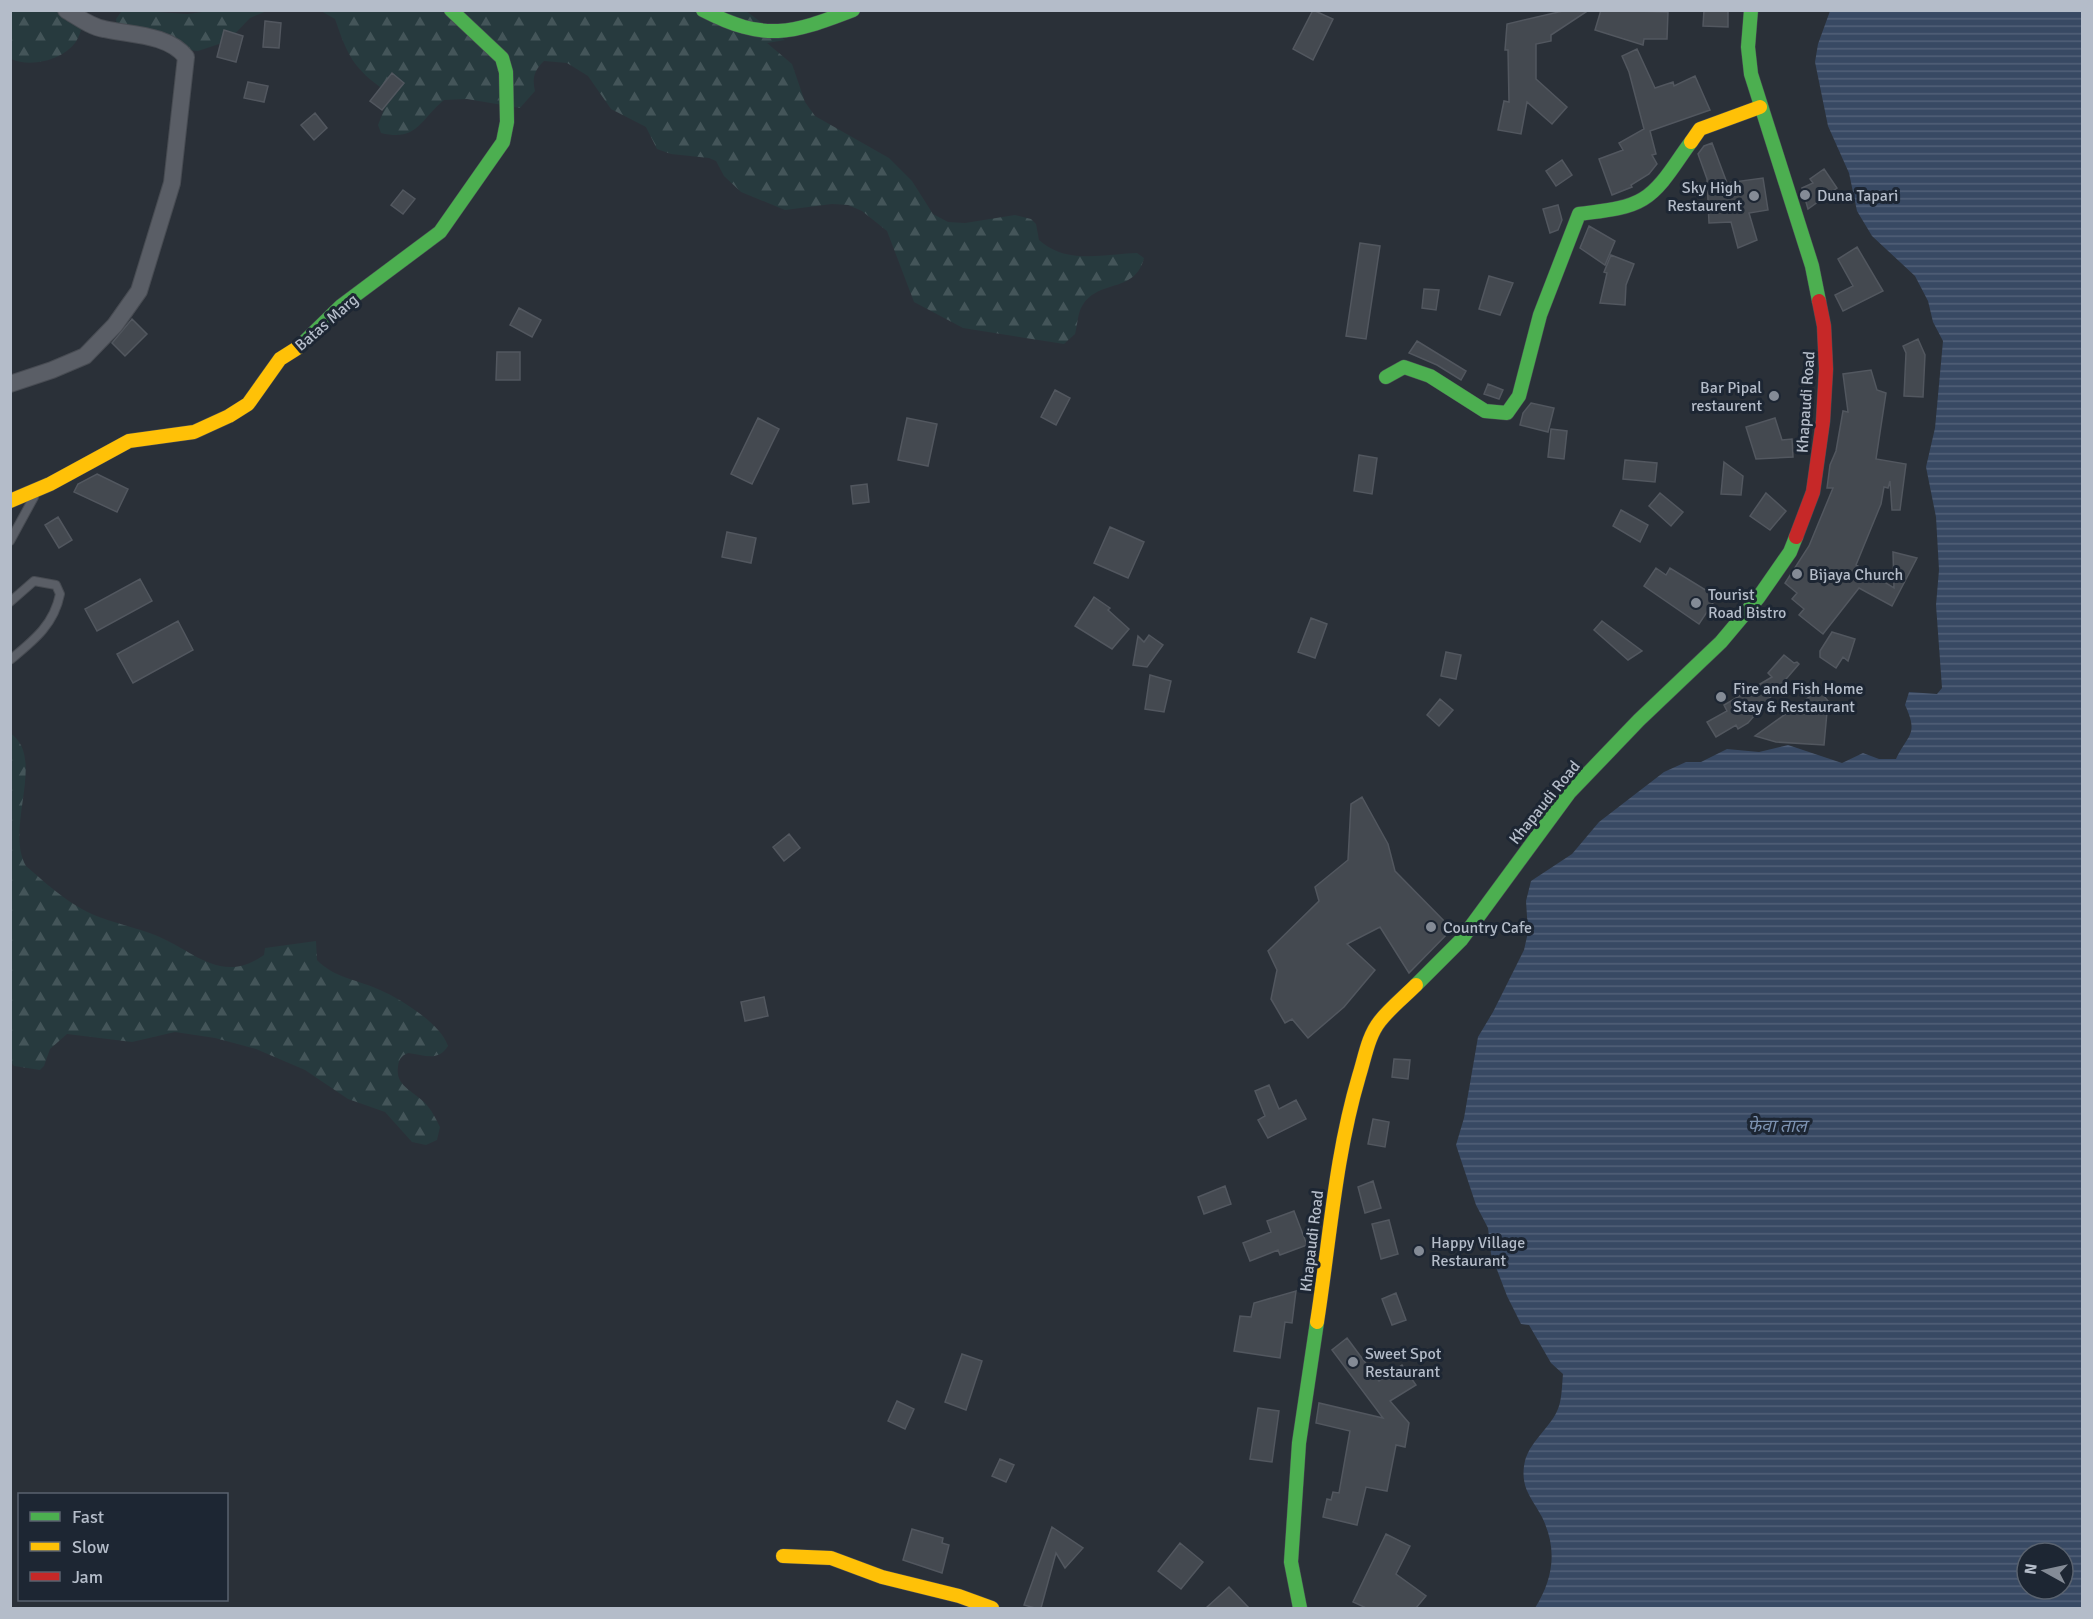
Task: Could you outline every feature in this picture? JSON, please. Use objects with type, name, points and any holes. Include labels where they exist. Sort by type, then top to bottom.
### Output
[{"type":"main road","name":"Batas Marg","points":[[10,501],[38,489],[129,441],[194,432],[229,416],[248,404],[280,359],[303,345],[341,306],[440,232],[503,142],[507,122],[506,72],[502,58],[451,10]]},
{"type":"main road","points":[[703,10],[733,27],[770,34],[796,30],[853,10]]},
{"type":"main road","name":"Khapaudi Road","points":[[1299,1608],[1291,1562],[1299,1443],[1328,1253],[1333,1191],[1349,1110],[1370,1039],[1380,1021],[1461,940],[1569,793],[1639,720],[1721,642],[1758,598],[1790,552],[1813,492],[1823,421],[1826,369],[1824,326],[1812,266],[1751,74],[1748,47],[1751,10]]},
{"type":"main road","points":[[1386,377],[1404,367],[1430,376],[1485,411],[1507,413],[1519,396],[1540,315],[1579,214],[1625,206],[1643,199],[1658,185],[1700,129],[1760,106]]},
{"type":"main road","points":[[783,1556],[831,1558],[882,1577],[959,1596],[992,1608]]},
{"type":"street","points":[[10,384],[85,356],[115,325],[139,291],[172,183],[186,57],[178,47],[138,34],[101,29],[66,10]]},
{"type":"lane","points":[[10,541],[38,489]]},
{"type":"lane","points":[[10,602],[34,581],[56,585],[60,594],[58,605],[45,631],[10,660]]},
{"type":"green space","points":[[127,10],[187,14],[218,10],[267,11],[250,18],[228,41],[198,51],[174,49],[117,27],[116,19],[121,12]]},
{"type":"green space","points":[[11,11],[85,11],[81,32],[73,46],[57,57],[28,63],[11,59]]},
{"type":"green space","points":[[321,11],[746,11],[785,40],[767,43],[792,64],[805,102],[815,116],[889,158],[912,181],[933,214],[948,222],[965,223],[1015,215],[1031,219],[1036,224],[1039,240],[1061,253],[1098,256],[1137,253],[1144,258],[1140,269],[1133,276],[1100,291],[1084,303],[1075,334],[1064,344],[963,328],[914,302],[887,231],[862,211],[848,205],[832,204],[785,210],[741,192],[724,176],[716,161],[709,158],[671,154],[657,149],[646,127],[611,109],[588,76],[567,63],[544,61],[535,75],[535,91],[520,108],[467,99],[444,100],[410,132],[393,135],[381,133],[378,125],[385,107],[386,91],[359,68],[343,42],[335,19]]},
{"type":"green space","points":[[10,733],[20,744],[25,759],[26,776],[19,833],[26,866],[62,896],[91,914],[155,935],[195,956],[221,966],[234,967],[248,963],[264,955],[265,948],[316,941],[317,960],[324,966],[339,975],[398,999],[429,1021],[444,1038],[448,1046],[440,1054],[431,1056],[408,1053],[401,1058],[398,1067],[402,1084],[425,1103],[437,1121],[440,1127],[437,1140],[426,1145],[412,1142],[385,1112],[348,1099],[305,1070],[256,1049],[215,1038],[175,1032],[132,1042],[67,1034],[50,1049],[44,1066],[40,1070],[14,1066],[10,1061]]},
{"type":"water","name":"फेवा ताल","points":[[1830,11],[2082,11],[2082,1608],[1535,1608],[1546,1586],[1552,1553],[1547,1529],[1524,1481],[1524,1466],[1530,1450],[1556,1414],[1563,1374],[1551,1363],[1529,1325],[1521,1324],[1507,1296],[1491,1254],[1488,1228],[1476,1205],[1456,1145],[1464,1118],[1478,1037],[1524,950],[1528,932],[1526,901],[1531,881],[1572,854],[1599,822],[1664,772],[1686,762],[1701,762],[1727,749],[1759,752],[1788,745],[1842,763],[1863,753],[1879,759],[1896,759],[1911,729],[1905,705],[1909,692],[1937,694],[1942,688],[1936,605],[1939,570],[1936,517],[1926,467],[1935,428],[1943,341],[1933,322],[1928,301],[1915,276],[1872,236],[1857,211],[1849,173],[1828,126],[1815,62],[1818,44]]},
{"type":"building","points":[[1313,10],[1333,19],[1313,60],[1293,49]]},
{"type":"building","points":[[1567,10],[1589,10],[1551,35],[1551,41],[1536,44],[1536,79],[1567,107],[1552,124],[1527,102],[1521,134],[1498,130],[1504,101],[1509,102],[1508,50],[1505,50],[1507,24]]},
{"type":"building","points":[[1601,10],[1668,12],[1667,39],[1644,39],[1643,45],[1595,30]]},
{"type":"building","points":[[1704,10],[1728,10],[1728,27],[1703,26]]},
{"type":"building","points":[[265,21],[281,23],[279,48],[263,47]]},
{"type":"building","points":[[224,30],[243,36],[236,62],[217,57]]},
{"type":"building","points":[[1637,49],[1655,88],[1673,82],[1674,86],[1695,76],[1710,110],[1650,131],[1656,154],[1652,155],[1657,164],[1649,174],[1631,185],[1632,187],[1612,195],[1599,159],[1623,150],[1619,143],[1644,129],[1629,72],[1622,56]]},
{"type":"building","points":[[392,73],[404,83],[382,110],[370,101]]},
{"type":"building","points":[[248,82],[268,86],[264,102],[244,98]]},
{"type":"building","points":[[315,113],[327,128],[314,140],[301,125]]},
{"type":"building","points":[[1712,143],[1727,183],[1763,178],[1768,210],[1749,213],[1757,240],[1738,248],[1731,222],[1709,223],[1707,179],[1698,154],[1704,146]]},
{"type":"building","points":[[1562,160],[1572,175],[1556,186],[1546,171]]},
{"type":"building","points":[[1824,169],[1837,188],[1808,209],[1802,188],[1813,183],[1810,179]]},
{"type":"building","points":[[403,190],[415,199],[403,214],[391,205]]},
{"type":"building","points":[[1558,205],[1562,220],[1558,230],[1550,233],[1543,209]]},
{"type":"building","points":[[1589,226],[1615,241],[1605,265],[1580,248]]},
{"type":"building","points":[[1360,243],[1380,246],[1366,339],[1346,336]]},
{"type":"building","points":[[1857,247],[1883,291],[1843,311],[1835,295],[1853,286],[1838,259]]},
{"type":"building","points":[[1611,255],[1634,264],[1626,285],[1625,305],[1600,303],[1607,273],[1604,272]]},
{"type":"building","points":[[1489,276],[1513,283],[1500,315],[1479,309]]},
{"type":"building","points":[[1424,289],[1439,290],[1436,310],[1422,308]]},
{"type":"building","points":[[519,308],[541,320],[532,337],[510,325]]},
{"type":"building","points":[[132,319],[147,334],[125,356],[112,343]]},
{"type":"building","points":[[1918,339],[1925,355],[1923,397],[1904,396],[1906,353],[1903,346]]},
{"type":"building","points":[[1417,341],[1466,371],[1461,380],[1437,365],[1409,353]]},
{"type":"building","points":[[497,352],[520,352],[520,380],[496,380]]},
{"type":"building","points":[[1871,370],[1877,390],[1886,393],[1876,459],[1906,464],[1900,510],[1892,510],[1890,481],[1888,488],[1884,487],[1881,504],[1856,565],[1894,588],[1893,552],[1917,558],[1892,606],[1859,588],[1823,634],[1799,615],[1804,609],[1792,599],[1797,593],[1785,583],[1809,546],[1833,488],[1827,488],[1830,465],[1836,451],[1843,411],[1848,412],[1843,374]]},
{"type":"building","points":[[1488,384],[1503,390],[1499,399],[1484,394]]},
{"type":"building","points":[[1055,390],[1070,398],[1056,425],[1041,417]]},
{"type":"building","points":[[1531,403],[1554,408],[1548,432],[1520,425],[1523,413]]},
{"type":"building","points":[[758,418],[779,429],[752,484],[731,474]]},
{"type":"building","points":[[907,418],[937,424],[928,466],[898,460]]},
{"type":"building","points":[[1775,418],[1782,440],[1792,439],[1793,457],[1756,459],[1746,427]]},
{"type":"building","points":[[1551,429],[1567,431],[1564,459],[1548,457]]},
{"type":"building","points":[[1359,455],[1377,458],[1372,494],[1354,491]]},
{"type":"building","points":[[1625,460],[1657,463],[1655,482],[1623,479]]},
{"type":"building","points":[[1724,462],[1743,476],[1741,495],[1721,494]]},
{"type":"building","points":[[97,474],[128,489],[117,512],[74,492],[78,484]]},
{"type":"building","points":[[867,484],[869,502],[853,504],[851,486]]},
{"type":"building","points":[[1660,493],[1683,512],[1671,526],[1649,506]]},
{"type":"building","points":[[1766,493],[1786,511],[1770,530],[1750,516]]},
{"type":"building","points":[[1621,510],[1648,525],[1640,542],[1613,526]]},
{"type":"building","points":[[58,517],[72,540],[59,548],[45,525]]},
{"type":"building","points":[[1110,527],[1144,542],[1128,578],[1094,563]]},
{"type":"building","points":[[727,532],[756,538],[751,563],[722,557]]},
{"type":"building","points":[[1656,568],[1666,575],[1670,568],[1717,597],[1699,624],[1644,586]]},
{"type":"building","points":[[140,579],[152,601],[97,631],[85,609]]},
{"type":"building","points":[[1094,597],[1110,608],[1108,610],[1129,629],[1112,649],[1075,626]]},
{"type":"building","points":[[1311,618],[1327,624],[1315,658],[1298,652]]},
{"type":"building","points":[[178,621],[193,650],[133,683],[117,654]]},
{"type":"building","points":[[1602,621],[1642,651],[1628,660],[1594,630]]},
{"type":"building","points":[[1832,632],[1855,639],[1848,661],[1843,657],[1836,668],[1820,657],[1820,651]]},
{"type":"building","points":[[1149,635],[1163,645],[1147,667],[1133,665],[1138,636],[1144,642]]},
{"type":"building","points":[[1446,652],[1461,655],[1456,679],[1441,676]]},
{"type":"building","points":[[1784,655],[1799,664],[1748,723],[1738,729],[1736,725],[1716,737],[1707,722],[1727,711],[1724,705],[1772,677],[1768,673]]},
{"type":"building","points":[[1150,675],[1171,681],[1164,712],[1145,709]]},
{"type":"building","points":[[1819,690],[1828,701],[1824,745],[1776,742],[1755,736]]},
{"type":"building","points":[[1440,699],[1453,710],[1439,726],[1427,715]]},
{"type":"building","points":[[1362,797],[1388,844],[1395,871],[1452,929],[1409,973],[1380,927],[1347,944],[1375,970],[1344,1007],[1308,1038],[1292,1019],[1285,1023],[1271,999],[1277,970],[1268,951],[1319,901],[1315,887],[1348,860],[1351,804]]},
{"type":"building","points":[[789,834],[800,848],[784,861],[773,847]]},
{"type":"building","points":[[764,997],[768,1016],[745,1021],[741,1002]]},
{"type":"building","points":[[1394,1059],[1410,1060],[1408,1079],[1392,1077]]},
{"type":"building","points":[[1269,1085],[1279,1109],[1296,1100],[1306,1119],[1268,1138],[1258,1120],[1265,1116],[1255,1091]]},
{"type":"building","points":[[1373,1119],[1389,1122],[1385,1147],[1368,1144]]},
{"type":"building","points":[[1373,1181],[1381,1208],[1365,1213],[1358,1187]]},
{"type":"building","points":[[1225,1186],[1231,1204],[1204,1214],[1198,1197]]},
{"type":"building","points":[[1294,1211],[1307,1245],[1280,1255],[1278,1250],[1250,1261],[1243,1243],[1271,1232],[1267,1221]]},
{"type":"building","points":[[1389,1220],[1398,1254],[1381,1259],[1372,1224]]},
{"type":"building","points":[[1296,1291],[1292,1323],[1285,1322],[1280,1358],[1234,1351],[1240,1316],[1251,1317],[1254,1303]]},
{"type":"building","points":[[1396,1293],[1406,1320],[1392,1325],[1382,1299]]},
{"type":"building","points":[[1347,1338],[1379,1381],[1402,1365],[1416,1385],[1390,1401],[1409,1423],[1405,1447],[1396,1445],[1387,1491],[1366,1487],[1357,1525],[1323,1517],[1327,1499],[1331,1500],[1333,1492],[1339,1493],[1350,1431],[1316,1423],[1319,1403],[1383,1418],[1332,1350]]},
{"type":"building","points":[[962,1354],[982,1361],[966,1410],[945,1402]]},
{"type":"building","points":[[897,1401],[914,1409],[905,1429],[888,1421]]},
{"type":"building","points":[[1258,1408],[1279,1411],[1272,1462],[1250,1459]]},
{"type":"building","points":[[1000,1459],[1014,1465],[1006,1482],[992,1476]]},
{"type":"building","points":[[1052,1527],[1083,1548],[1065,1568],[1056,1553],[1041,1608],[1024,1605]]},
{"type":"building","points":[[912,1529],[943,1538],[942,1543],[949,1545],[942,1573],[903,1560]]},
{"type":"building","points":[[1386,1534],[1410,1546],[1396,1574],[1426,1596],[1416,1608],[1366,1608],[1353,1602]]},
{"type":"building","points":[[1180,1543],[1203,1562],[1181,1589],[1158,1571]]},
{"type":"building","points":[[1229,1587],[1249,1608],[1206,1608]]},
{"type":"traffic: fast","points":[[299,347],[341,306],[440,232],[503,142],[507,122],[506,72],[502,58],[451,10]]},
{"type":"traffic: fast","points":[[703,10],[744,27],[778,31],[812,25],[853,10]]},
{"type":"traffic: fast","points":[[1751,10],[1748,47],[1751,74],[1812,266],[1819,301]]},
{"type":"traffic: fast","points":[[1386,377],[1404,367],[1430,376],[1485,411],[1507,413],[1519,396],[1540,315],[1579,214],[1620,208],[1643,199],[1663,180],[1691,142]]},
{"type":"traffic: fast","points":[[1416,985],[1461,940],[1569,793],[1639,720],[1721,642],[1758,598],[1790,552],[1796,537]]},
{"type":"traffic: fast","points":[[1300,1608],[1291,1562],[1299,1443],[1317,1322]]},
{"type":"traffic: slow","points":[[1691,142],[1700,129],[1760,107]]},
{"type":"traffic: slow","points":[[10,501],[50,484],[129,441],[194,432],[229,416],[248,404],[280,359],[299,347]]},
{"type":"traffic: slow","points":[[1317,1322],[1344,1137],[1365,1054],[1372,1033],[1380,1021],[1416,985]]},
{"type":"traffic: slow","points":[[783,1556],[831,1558],[882,1577],[959,1596],[992,1608]]},
{"type":"traffic: jam","points":[[1796,537],[1813,492],[1823,421],[1826,369],[1824,326],[1819,301]]},
{"type":"place","name":"Duna Tapari","points":[[1805,195]]},
{"type":"place","name":"Sky High Restaurent","points":[[1754,196]]},
{"type":"place","name":"Bar Pipal restaurent","points":[[1774,396]]},
{"type":"place","name":"Bijaya Church","points":[[1797,574]]},
{"type":"place","name":"Tourist Road Bistro","points":[[1696,603]]},
{"type":"place","name":"Fire and Fish Home Stay & Restaurant","points":[[1721,697]]},
{"type":"place","name":"Country Cafe","points":[[1431,927]]},
{"type":"place","name":"Happy Village Restaurant","points":[[1419,1251]]},
{"type":"place","name":"Sweet Spot Restaurant","points":[[1353,1362]]}]
